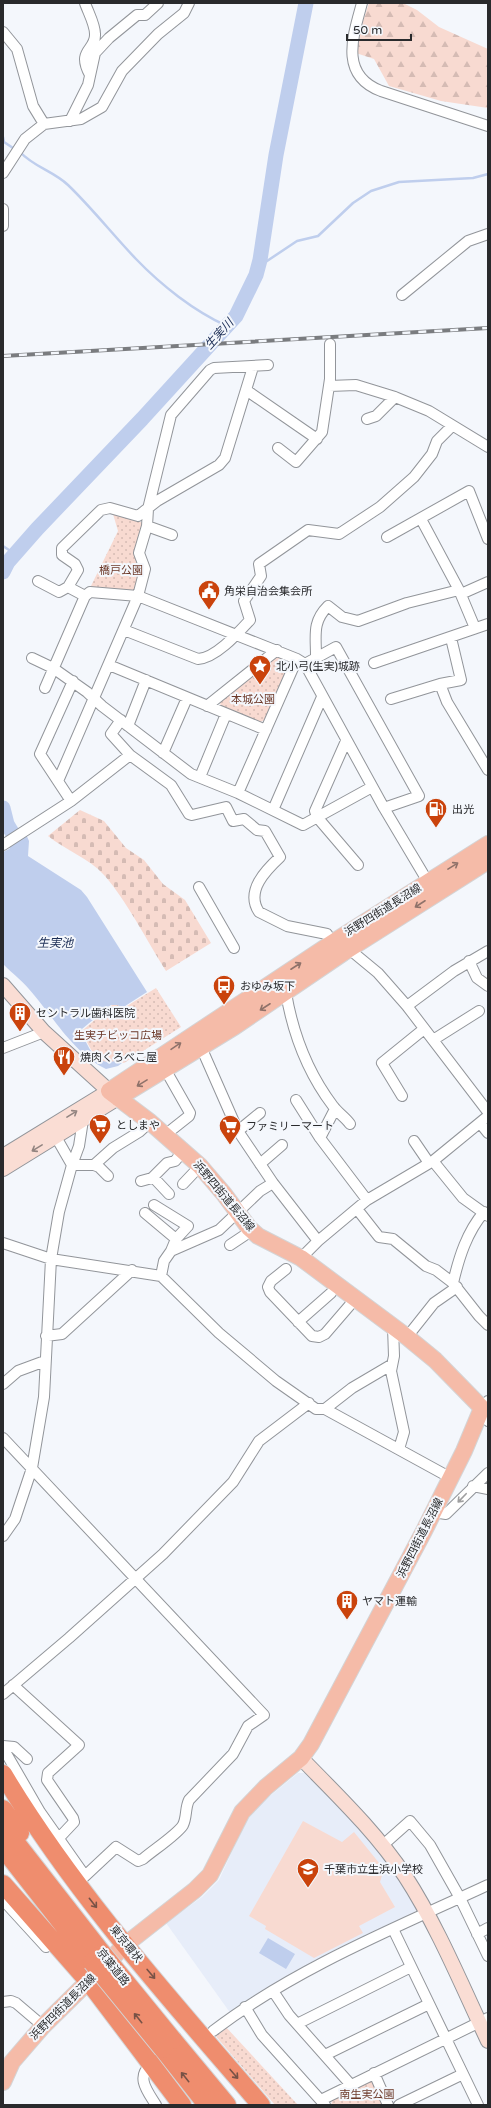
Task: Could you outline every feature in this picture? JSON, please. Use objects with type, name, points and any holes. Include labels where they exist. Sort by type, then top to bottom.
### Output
[{"type":"highway","name":"東京環状","points":[[3,1774],[81,1879],[125,1945],[261,2105]]},
{"type":"highway","points":[[3,1809],[83,1918],[90,1937]]},
{"type":"highway","name":"京葉道路","points":[[3,1826],[90,1937],[97,1958]]},
{"type":"highway","name":"京葉道路","points":[[3,1848],[67,1930],[97,1958],[168,2044],[227,2105]]},
{"type":"highway","points":[[3,1864],[51,1917],[67,1930]]},
{"type":"highway","points":[[3,1884],[89,1982],[182,2105]]},
{"type":"highway","name":"京葉道路","points":[[168,2044],[207,2105]]},
{"type":"main road","name":"浜野四街道長沼線","points":[[113,1095],[165,1069],[286,993],[349,949],[488,844]]},
{"type":"main road","name":"浜野四街道長沼線","points":[[113,1095],[332,943],[431,888],[488,861]]},
{"type":"main road","name":"浜野四街道長沼線","points":[[3,2082],[12,2062],[43,2026],[125,1945],[206,1880],[216,1866],[242,1812],[266,1787],[301,1758],[319,1730],[486,1410],[435,1360],[356,1298],[301,1258],[258,1236],[249,1228],[200,1166],[184,1150],[150,1122],[113,1095]]},
{"type":"street","points":[[85,3],[95,32],[94,39],[86,52],[84,63],[90,75]]},
{"type":"street","points":[[70,121],[88,85],[95,53],[109,38],[137,15],[145,15],[158,3]]},
{"type":"street","points":[[3,173],[25,139],[44,124],[70,121],[89,116],[102,107],[122,71],[158,34],[184,13],[189,3]]},
{"type":"street","points":[[362,3],[352,51],[353,63],[359,75],[366,83],[381,91],[487,124]]},
{"type":"street","points":[[3,32],[17,49],[33,106],[44,124]]},
{"type":"street","points":[[3,209],[3,226]]},
{"type":"street","points":[[402,295],[468,241],[488,234]]},
{"type":"street","points":[[278,448],[296,462],[322,432],[329,386],[330,344]]},
{"type":"street","points":[[58,781],[138,596],[145,569],[139,553],[147,526],[148,509],[172,415],[210,370],[214,368],[268,365]]},
{"type":"street","points":[[38,582],[59,592],[68,587],[78,570],[75,564],[62,555],[62,548],[101,510],[110,508],[138,516],[157,501],[220,465],[225,458],[253,367]]},
{"type":"street","points":[[329,386],[356,385],[395,397],[429,411],[488,446]]},
{"type":"street","points":[[246,390],[317,439]]},
{"type":"street","points":[[367,419],[376,416],[395,397]]},
{"type":"street","points":[[124,630],[198,659],[207,658],[238,634],[250,620],[244,601],[261,576],[259,564],[308,530],[339,534],[380,507],[414,477],[432,454],[437,441],[452,426]]},
{"type":"street","points":[[387,537],[469,491],[488,539]]},
{"type":"street","points":[[421,519],[460,592],[475,628]]},
{"type":"street","points":[[147,526],[172,535]]},
{"type":"street","points":[[316,656],[316,623],[319,615],[328,606],[342,617],[358,621],[407,604],[460,592],[488,582]]},
{"type":"street","points":[[68,587],[85,596]]},
{"type":"street","points":[[45,688],[85,596],[90,592],[138,596],[238,634],[301,661],[431,888]]},
{"type":"street","points":[[374,663],[451,638],[488,624]]},
{"type":"street","points":[[391,699],[440,684],[461,680],[451,638]]},
{"type":"street","points":[[146,680],[124,723],[111,734],[130,755],[171,785],[189,814],[192,815],[226,807],[301,661],[336,647],[419,796],[384,808]]},
{"type":"street","points":[[207,706],[277,650]]},
{"type":"street","points":[[32,658],[53,668],[73,681],[190,774],[235,792],[303,825],[372,787]]},
{"type":"street","points":[[109,665],[266,730]]},
{"type":"street","points":[[71,801],[40,754],[73,681]]},
{"type":"street","points":[[440,684],[447,702],[488,770]]},
{"type":"street","points":[[273,810],[322,697]]},
{"type":"street","points":[[163,753],[187,698]]},
{"type":"street","points":[[200,777],[226,714]]},
{"type":"street","points":[[346,741],[315,811],[318,817],[358,865]]},
{"type":"street","points":[[5,843],[71,801],[130,755]]},
{"type":"street","points":[[226,807],[233,821],[244,819],[257,830],[265,831],[280,857],[264,872],[257,886],[255,902],[259,912],[287,926],[327,934],[332,943]]},
{"type":"street","points":[[199,887],[234,948]]},
{"type":"street","points":[[349,949],[378,973],[407,1006],[488,1112]]},
{"type":"street","points":[[407,1006],[469,962],[488,951]]},
{"type":"street","points":[[469,962],[477,978],[488,986]]},
{"type":"street","points":[[3,985],[44,1032],[113,1095]]},
{"type":"street","points":[[286,993],[291,1021],[316,1083],[334,1109],[350,1124]]},
{"type":"street","points":[[433,1040],[479,1011]]},
{"type":"street","points":[[402,1096],[382,1063],[424,1029]]},
{"type":"street","points":[[3,1048],[44,1032]]},
{"type":"street","points":[[200,1047],[238,1131],[273,1183],[318,1241]]},
{"type":"street","points":[[165,1069],[190,1113],[189,1116],[165,1135]]},
{"type":"street","points":[[3,1169],[83,1120],[113,1095]]},
{"type":"street","points":[[3,1156],[113,1095]]},
{"type":"street","points":[[296,1100],[320,1138],[367,1200]]},
{"type":"street","points":[[320,1138],[334,1109]]},
{"type":"street","points":[[238,1131],[260,1113]]},
{"type":"street","points":[[3,1536],[15,1519],[32,1468],[44,1396],[51,1258],[59,1212],[79,1146],[83,1120]]},
{"type":"street","points":[[301,1258],[318,1241],[367,1200],[431,1162],[484,1120],[488,1132]]},
{"type":"street","points":[[94,1165],[112,1148],[139,1132],[150,1122]]},
{"type":"street","points":[[56,1137],[72,1165]]},
{"type":"street","points":[[407,1337],[434,1303],[455,1285],[460,1254],[478,1219],[486,1214],[463,1198],[414,1141]]},
{"type":"street","points":[[260,1164],[282,1145]]},
{"type":"street","points":[[141,1181],[153,1177],[167,1163],[175,1161],[184,1150]]},
{"type":"street","points":[[72,1165],[94,1165],[99,1167],[108,1176]]},
{"type":"street","points":[[183,1184],[200,1166]]},
{"type":"street","points":[[153,1177],[169,1194]]},
{"type":"street","points":[[170,1251],[219,1230],[237,1211],[260,1191],[273,1183]]},
{"type":"street","points":[[154,1205],[188,1226],[176,1239],[164,1261],[162,1276]]},
{"type":"street","points":[[357,1209],[379,1237],[393,1239],[426,1266],[436,1270],[455,1285],[478,1316],[488,1325]]},
{"type":"street","points":[[145,1213],[176,1239]]},
{"type":"street","points":[[230,1245],[245,1235],[249,1228]]},
{"type":"street","points":[[3,1243],[51,1258],[162,1276],[219,1333],[276,1381],[316,1409],[325,1409],[451,1478]]},
{"type":"street","points":[[286,1269],[271,1281],[268,1287],[270,1292],[308,1334],[319,1337],[325,1334],[356,1298]]},
{"type":"street","points":[[46,1336],[62,1334],[132,1270]]},
{"type":"street","points":[[298,1322],[331,1293]]},
{"type":"street","points":[[393,1327],[394,1356],[391,1371],[404,1432],[399,1449]]},
{"type":"street","points":[[3,1384],[18,1371],[45,1361]]},
{"type":"street","points":[[325,1409],[352,1388],[391,1365]]},
{"type":"street","points":[[3,1694],[69,1638],[163,1554],[233,1482],[258,1441],[309,1403]]},
{"type":"street","points":[[3,1438],[136,1577],[264,1715],[248,1726],[234,1754],[189,1800],[182,1826],[172,1836],[138,1861],[116,1847],[81,1879],[58,1839],[40,1812],[3,1747],[8,1745],[14,1747],[27,1759]]},
{"type":"street","points":[[433,1512],[446,1514],[488,1473]]},
{"type":"street","points":[[474,1486],[488,1489]]},
{"type":"street","points":[[13,1686],[79,1745],[48,1773],[47,1776],[47,1780],[73,1818],[74,1822],[58,1839]]},
{"type":"street","points":[[301,1758],[383,1845],[405,1875],[484,2020],[488,2041]]},
{"type":"street","points":[[383,1845],[410,1821],[430,1846],[460,1898],[488,1956]]},
{"type":"street","points":[[213,2031],[245,2008],[289,1980],[393,1929],[488,1885]]},
{"type":"street","points":[[3,1900],[54,1954],[64,1954]]},
{"type":"street","points":[[477,1934],[488,1928]]},
{"type":"street","points":[[393,1929],[478,2105]]},
{"type":"street","points":[[297,2024],[411,1967]]},
{"type":"street","points":[[273,1990],[297,2024],[351,2084]]},
{"type":"street","points":[[3,2002],[11,2001],[16,2003],[43,2026]]},
{"type":"street","points":[[325,2055],[429,2004]]},
{"type":"street","points":[[245,2008],[262,2035],[323,2103],[351,2084],[484,2020]]},
{"type":"street","points":[[151,2065],[145,2069],[142,2079],[144,2086],[156,2105]]},
{"type":"street","points":[[374,2073],[388,2105]]},
{"type":"street","points":[[399,2105],[463,2074]]},
{"type":"shaded area","name":"千葉市立生浜小学校","points":[[298,1773],[306,1773],[357,1827],[386,1861],[416,1909],[413,1917],[231,2014],[166,1923],[202,1897],[219,1880],[246,1821],[259,1805]]},
{"type":"green space","points":[[369,3],[403,3],[417,10],[439,27],[488,49],[488,108],[441,101],[389,86],[374,59],[356,53],[363,21]]},
{"type":"green space","name":"橋戸公園","points":[[113,514],[144,523],[141,568],[135,590],[90,588],[118,531]]},
{"type":"green space","name":"本城公園","points":[[278,657],[288,661],[289,665],[265,720],[258,723],[222,709],[219,700],[273,658]]},
{"type":"green space","points":[[80,810],[104,821],[126,848],[144,860],[163,884],[185,900],[211,943],[166,971],[129,909],[104,875],[84,859],[48,836]]},
{"type":"green space","name":"生実チビッコ広場","points":[[156,988],[181,1027],[124,1063],[106,1062],[98,1058],[88,1044],[83,1030],[112,1005],[118,1005],[122,1009]]},
{"type":"green space","points":[[303,1821],[342,1842],[354,1832],[384,1869],[380,1882],[395,1907],[359,1926],[363,1933],[314,1958],[265,1929],[266,1926],[249,1916]]},
{"type":"green space","points":[[225,2026],[298,2105],[275,2105],[213,2033]]},
{"type":"green space","name":"南生実公園","points":[[370,2080],[374,2082],[385,2105],[331,2105],[333,2098]]},
{"type":"water","name":"生実池","points":[[25,832],[29,841],[28,856],[81,890],[87,897],[147,992],[122,1008],[118,1005],[111,1005],[82,1029],[87,1043],[95,1056],[106,1062],[117,1061],[122,1063],[118,1066],[106,1069],[85,1055],[66,1036],[23,983],[3,964],[3,852],[11,848],[10,842]]},
{"type":"water","points":[[268,1938],[295,1954],[286,1969],[259,1953]]},
{"type":"waterway","name":"生実川","points":[[3,572],[8,562],[37,529],[142,419],[236,316],[256,275],[260,260],[276,155],[306,3]]},
{"type":"waterway","points":[[3,137],[4,142],[16,150]]},
{"type":"waterway","points":[[20,152],[31,162],[56,176],[68,185],[136,259],[167,288],[202,313],[227,326]]},
{"type":"waterway","points":[[258,267],[297,241],[318,236],[353,203],[371,191],[399,182],[473,178],[488,174]]},
{"type":"waterway","points":[[3,546],[15,554]]},
{"type":"waterway","name":"生実川","points":[[3,808],[7,824],[19,844],[17,850]]},
{"type":"railway","points":[[3,356],[488,328]]},
{"type":"place","name":"角栄自治会集会所","points":[[209,610]]},
{"type":"place","name":"北小弓(生実)城跡","points":[[260,686]]},
{"type":"place","name":"出光","points":[[436,828]]},
{"type":"place","name":"おゆみ坂下","points":[[224,1006]]},
{"type":"place","name":"セントラル歯科医院","points":[[20,1032]]},
{"type":"place","name":"焼肉くろべこ屋","points":[[64,1076]]},
{"type":"place","name":"としまや","points":[[100,1144]]},
{"type":"place","name":"ファミリーマート","points":[[230,1146]]},
{"type":"place","name":"ヤマト運輸","points":[[347,1620]]},
{"type":"place","name":"千葉市立生浜小学校","points":[[308,1888]]}]
